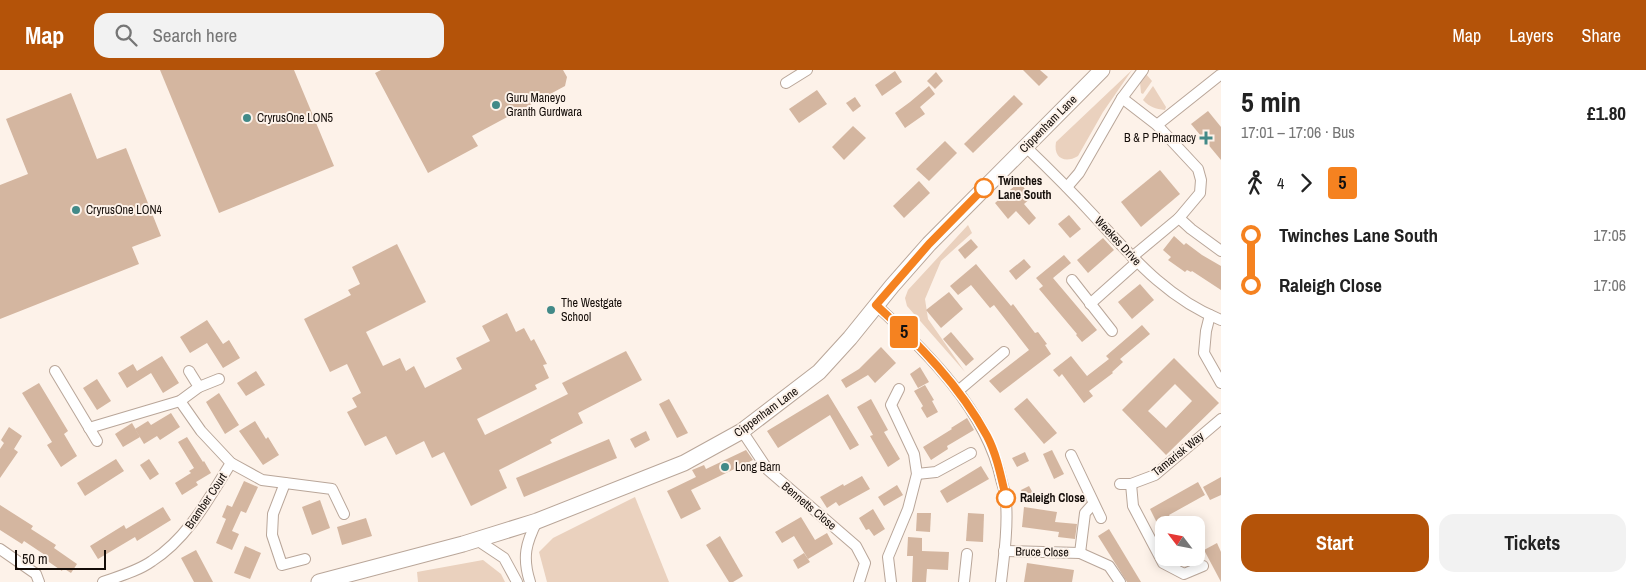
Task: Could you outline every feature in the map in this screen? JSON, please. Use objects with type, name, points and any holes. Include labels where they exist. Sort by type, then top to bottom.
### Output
[{"type":"street","points":[[786,83],[807,70]]},
{"type":"street","points":[[1067,187],[1079,173],[1122,98],[1143,70]]},
{"type":"street","name":"Cippenham Lane","points":[[319,582],[477,540],[538,521],[684,463],[742,431],[819,372],[929,244],[1026,147],[1093,73]]},
{"type":"street","points":[[1157,125],[1220,75]]},
{"type":"street","points":[[1090,304],[1179,218],[1200,193],[1201,180],[1198,170],[1157,125],[1122,98]]},
{"type":"street","name":"Weekes Drive","points":[[1026,147],[1135,259],[1171,293],[1221,320]]},
{"type":"street","points":[[1179,218],[1221,251]]},
{"type":"street","points":[[1072,280],[1112,330]]},
{"type":"street","points":[[876,305],[904,331],[958,391],[987,437],[998,465],[1006,501],[1001,582]]},
{"type":"street","points":[[1210,315],[1204,353],[1221,382]]},
{"type":"street","points":[[958,391],[1004,352]]},
{"type":"street","points":[[55,371],[98,441]]},
{"type":"street","points":[[189,371],[199,387]]},
{"type":"street","points":[[89,428],[180,401],[199,387],[219,379]]},
{"type":"street","points":[[891,582],[888,557],[908,509],[917,474],[914,454],[891,405],[899,390]]},
{"type":"street","points":[[180,401],[201,431],[231,463],[262,480],[332,489],[344,514]]},
{"type":"street","name":"Tamarisk Way","points":[[1120,484],[1131,484],[1155,475],[1221,419]]},
{"type":"street","name":"Bennetts Close","points":[[742,431],[768,470],[856,546],[865,563],[859,582]]},
{"type":"street","points":[[917,474],[936,472],[971,453]]},
{"type":"street","points":[[1071,455],[1101,518]]},
{"type":"street","name":"Bramber Court","points":[[103,582],[153,561],[184,534],[231,463]]},
{"type":"street","points":[[285,483],[273,514],[272,535],[282,565],[305,559]]},
{"type":"street","points":[[1131,484],[1133,506],[1155,548]]},
{"type":"street","name":"Bruce Close","points":[[1080,553],[1085,513],[1094,504]]},
{"type":"street","points":[[530,582],[526,568],[526,553],[528,538],[538,521]]},
{"type":"street","points":[[477,540],[504,558],[518,582]]},
{"type":"street","points":[[0,549],[36,574],[39,582]]},
{"type":"street","name":"Bruce Close","points":[[1004,551],[1080,553],[1109,566],[1120,582]]},
{"type":"street","points":[[964,582],[966,554]]},
{"type":"street","points":[[1169,566],[1184,574],[1203,566]]},
{"type":"shaded area","points":[[1132,70],[1103,112],[1078,156],[1065,159],[1058,156],[1056,142]]},
{"type":"shaded area","points":[[1146,74],[1152,81],[1143,94],[1141,93],[1140,82]]},
{"type":"shaded area","points":[[1153,86],[1166,107],[1165,110],[1153,107],[1143,100]]},
{"type":"shaded area","points":[[968,225],[972,233],[941,261],[925,299],[928,319],[965,372],[907,306],[905,298],[908,290]]},
{"type":"shaded area","points":[[635,497],[669,582],[547,582],[539,552],[553,538]]},
{"type":"shaded area","points":[[483,560],[501,574],[505,582],[418,582],[417,572]]},
{"type":"building","name":"CryrusOne LON5","points":[[160,70],[294,70],[334,166],[219,213]]},
{"type":"building","points":[[381,70],[563,70],[567,77],[565,86],[472,136],[478,146],[428,173],[375,73]]},
{"type":"building","points":[[1023,70],[1040,70],[1048,77],[1039,86]]},
{"type":"building","points":[[895,71],[902,82],[882,96],[875,85]]},
{"type":"building","points":[[936,72],[943,81],[935,89],[927,81]]},
{"type":"building","points":[[929,86],[935,94],[920,107],[925,114],[905,128],[895,113]]},
{"type":"building","points":[[817,90],[827,104],[799,123],[789,109]]},
{"type":"building","name":"CryrusOne LON4","points":[[71,93],[97,159],[126,148],[161,236],[132,247],[139,264],[0,319],[0,185],[28,174],[6,119]]},
{"type":"building","points":[[1014,95],[1023,104],[973,153],[964,144]]},
{"type":"building","points":[[855,97],[861,106],[853,112],[846,103]]},
{"type":"building","points":[[1208,111],[1221,127],[1221,160],[1191,124]]},
{"type":"building","points":[[853,126],[866,138],[844,160],[832,147]]},
{"type":"building","points":[[945,141],[957,153],[929,181],[916,169]]},
{"type":"building","points":[[1160,170],[1180,194],[1141,227],[1121,202]]},
{"type":"building","points":[[919,181],[930,193],[904,218],[893,206]]},
{"type":"building","points":[[1019,182],[1032,197],[1024,204],[1036,218],[1029,225],[1016,211],[1008,219],[995,203]]},
{"type":"building","points":[[1069,215],[1081,229],[1070,238],[1058,224]]},
{"type":"building","points":[[1174,236],[1184,245],[1186,243],[1221,266],[1221,290],[1192,271],[1187,270],[1185,272],[1168,260],[1171,257],[1163,250]]},
{"type":"building","points":[[1103,238],[1114,250],[1088,273],[1077,260]]},
{"type":"building","points":[[971,239],[978,247],[965,259],[958,250]]},
{"type":"building","points":[[397,244],[426,302],[366,332],[383,366],[400,358],[406,371],[414,366],[425,388],[462,369],[456,358],[490,341],[482,326],[507,313],[516,332],[524,328],[531,341],[534,339],[547,364],[543,365],[549,378],[535,385],[537,389],[477,419],[485,435],[568,394],[562,383],[626,351],[642,380],[578,413],[583,423],[550,440],[552,443],[499,470],[507,488],[471,506],[444,452],[432,458],[424,441],[396,455],[386,436],[365,446],[347,412],[357,407],[352,398],[361,393],[347,364],[330,372],[304,319],[351,295],[348,290],[360,284],[352,267]]},
{"type":"building","points":[[1064,255],[1071,263],[1053,278],[1097,330],[1082,342],[1039,289],[1043,286],[1036,278]]},
{"type":"building","points":[[1024,259],[1031,267],[1016,280],[1009,271]]},
{"type":"building","points":[[976,264],[1011,306],[1013,304],[1035,333],[1038,332],[1047,344],[1045,345],[1051,354],[1000,393],[989,381],[1029,350],[994,305],[990,308],[971,285],[958,295],[950,286]]},
{"type":"building","points":[[1140,284],[1154,300],[1132,319],[1118,302]]},
{"type":"building","points":[[949,292],[963,309],[941,328],[926,310]]},
{"type":"building","points":[[207,320],[223,344],[229,340],[240,358],[223,368],[207,343],[190,353],[180,337]]},
{"type":"building","points":[[1142,325],[1150,334],[1120,359],[1123,362],[1113,373],[1089,391],[1093,396],[1084,403],[1062,374],[1059,377],[1053,370],[1071,356],[1087,376],[1109,359],[1106,356]]},
{"type":"building","points":[[951,332],[974,359],[966,366],[943,339]]},
{"type":"building","points":[[881,347],[896,363],[875,383],[868,375],[846,388],[841,380],[859,369]]},
{"type":"building","points":[[162,356],[179,383],[163,393],[151,373],[127,388],[118,373],[133,364],[137,371]]},
{"type":"building","points":[[1174,358],[1219,403],[1166,455],[1122,410]],"holes":[[[1175,384],[1192,401],[1166,428],[1148,411]]]},
{"type":"building","points":[[920,367],[929,382],[918,388],[910,374]]},
{"type":"building","points":[[256,371],[265,385],[246,396],[237,383]]},
{"type":"building","points":[[97,379],[111,401],[97,410],[83,388]]},
{"type":"building","points":[[39,383],[68,431],[64,434],[77,456],[61,467],[47,445],[52,442],[22,393]]},
{"type":"building","points":[[925,385],[934,400],[932,401],[938,412],[927,418],[921,408],[923,406],[914,391]]},
{"type":"building","points":[[219,393],[239,425],[225,434],[206,402]]},
{"type":"building","points":[[828,394],[859,445],[850,450],[830,415],[778,448],[767,431]]},
{"type":"building","points":[[1027,398],[1057,433],[1044,444],[1014,409]]},
{"type":"building","points":[[669,399],[688,433],[677,438],[659,404]]},
{"type":"building","points":[[871,399],[888,430],[884,432],[900,459],[888,467],[870,436],[873,435],[857,407]]},
{"type":"building","points":[[171,413],[180,427],[160,440],[157,436],[144,444],[135,429],[148,421],[151,425]]},
{"type":"building","points":[[967,418],[974,430],[947,446],[948,449],[931,460],[923,447]]},
{"type":"building","points":[[255,421],[279,455],[263,465],[239,431]]},
{"type":"building","points":[[132,423],[140,437],[123,447],[115,434]]},
{"type":"building","points":[[9,427],[22,436],[14,449],[18,452],[0,478],[0,449],[4,443],[1,440]]},
{"type":"building","points":[[646,431],[650,440],[635,448],[630,439]]},
{"type":"building","points":[[187,437],[211,473],[196,482],[198,485],[182,495],[175,483],[191,473],[189,471],[194,468],[178,442]]},
{"type":"building","points":[[609,439],[617,458],[524,497],[516,478]]},
{"type":"building","points":[[746,450],[753,460],[691,490],[701,509],[681,519],[667,491],[696,477],[692,470],[704,465],[706,469]]},
{"type":"building","points":[[1052,450],[1064,474],[1054,479],[1043,454]]},
{"type":"building","points":[[1025,452],[1029,461],[1017,467],[1012,458]]},
{"type":"building","points":[[116,459],[124,471],[85,496],[77,483]]},
{"type":"building","points":[[149,459],[159,474],[150,480],[140,465]]},
{"type":"building","points":[[981,466],[989,479],[947,503],[940,491]]},
{"type":"building","points":[[862,476],[870,489],[839,506],[836,502],[827,508],[820,497]]},
{"type":"building","points":[[1221,477],[1221,495],[1210,500],[1203,487]]},
{"type":"building","points":[[244,481],[258,487],[246,513],[241,511],[232,531],[239,534],[232,550],[216,543],[226,519],[222,517],[227,505],[232,507]]},
{"type":"building","points":[[1198,482],[1205,495],[1170,516],[1155,516],[1155,519],[1150,509]]},
{"type":"building","points":[[897,485],[903,495],[884,506],[878,497]]},
{"type":"building","points":[[1029,486],[1034,495],[1025,499],[1021,490]]},
{"type":"building","points":[[320,500],[330,528],[312,535],[302,507]]},
{"type":"building","points":[[0,505],[33,526],[31,529],[56,545],[54,548],[77,564],[71,573],[63,568],[62,571],[46,560],[48,557],[24,541],[22,544],[0,530]]},
{"type":"building","points":[[163,507],[171,520],[137,541],[135,537],[98,559],[90,546],[124,525],[126,529]]},
{"type":"building","points":[[1024,507],[1057,512],[1055,522],[1077,524],[1075,539],[1058,537],[1059,532],[1022,527]]},
{"type":"building","points":[[873,509],[885,529],[874,536],[869,529],[866,530],[859,518]]},
{"type":"building","points":[[917,513],[931,513],[930,532],[916,531]]},
{"type":"building","points":[[968,513],[984,514],[983,542],[966,541]]},
{"type":"building","points":[[801,517],[815,540],[827,533],[833,544],[808,559],[794,536],[782,543],[775,532]]},
{"type":"building","points":[[366,518],[372,536],[342,545],[337,527]]},
{"type":"building","points":[[1109,529],[1141,582],[1127,582],[1098,536]]},
{"type":"building","points":[[720,536],[743,576],[733,582],[729,582],[706,545]]},
{"type":"building","points":[[908,537],[922,538],[922,551],[949,552],[948,570],[927,569],[926,582],[912,582],[913,556],[907,556]]},
{"type":"building","points":[[1217,543],[1221,552],[1221,582],[1205,552],[1205,549]]},
{"type":"building","points":[[245,546],[261,553],[250,579],[234,573]]},
{"type":"building","points":[[196,550],[213,582],[194,582],[181,558]]},
{"type":"building","points":[[804,553],[810,562],[798,569],[793,560]]},
{"type":"building","points":[[1027,563],[1074,570],[1072,582],[1024,582]]},
{"type":"bus line","name":"5","points":[[984,188],[929,244],[876,305],[904,331],[958,391],[987,437],[998,465],[1006,498]]},
{"type":"place","name":"Guru Maneyo Granth Gurdwara","points":[[496,105]]},
{"type":"place","name":"CryrusOne LON5","points":[[247,118]]},
{"type":"place","name":"B & P Pharmacy","points":[[1206,138]]},
{"type":"place","name":"Twinches Lane South","points":[[984,188]]},
{"type":"place","name":"CryrusOne LON4","points":[[76,210]]},
{"type":"place","name":"The Westgate School","points":[[551,310]]},
{"type":"place","name":"Long Barn","points":[[725,467]]},
{"type":"place","name":"Raleigh Close","points":[[1006,498]]}]
